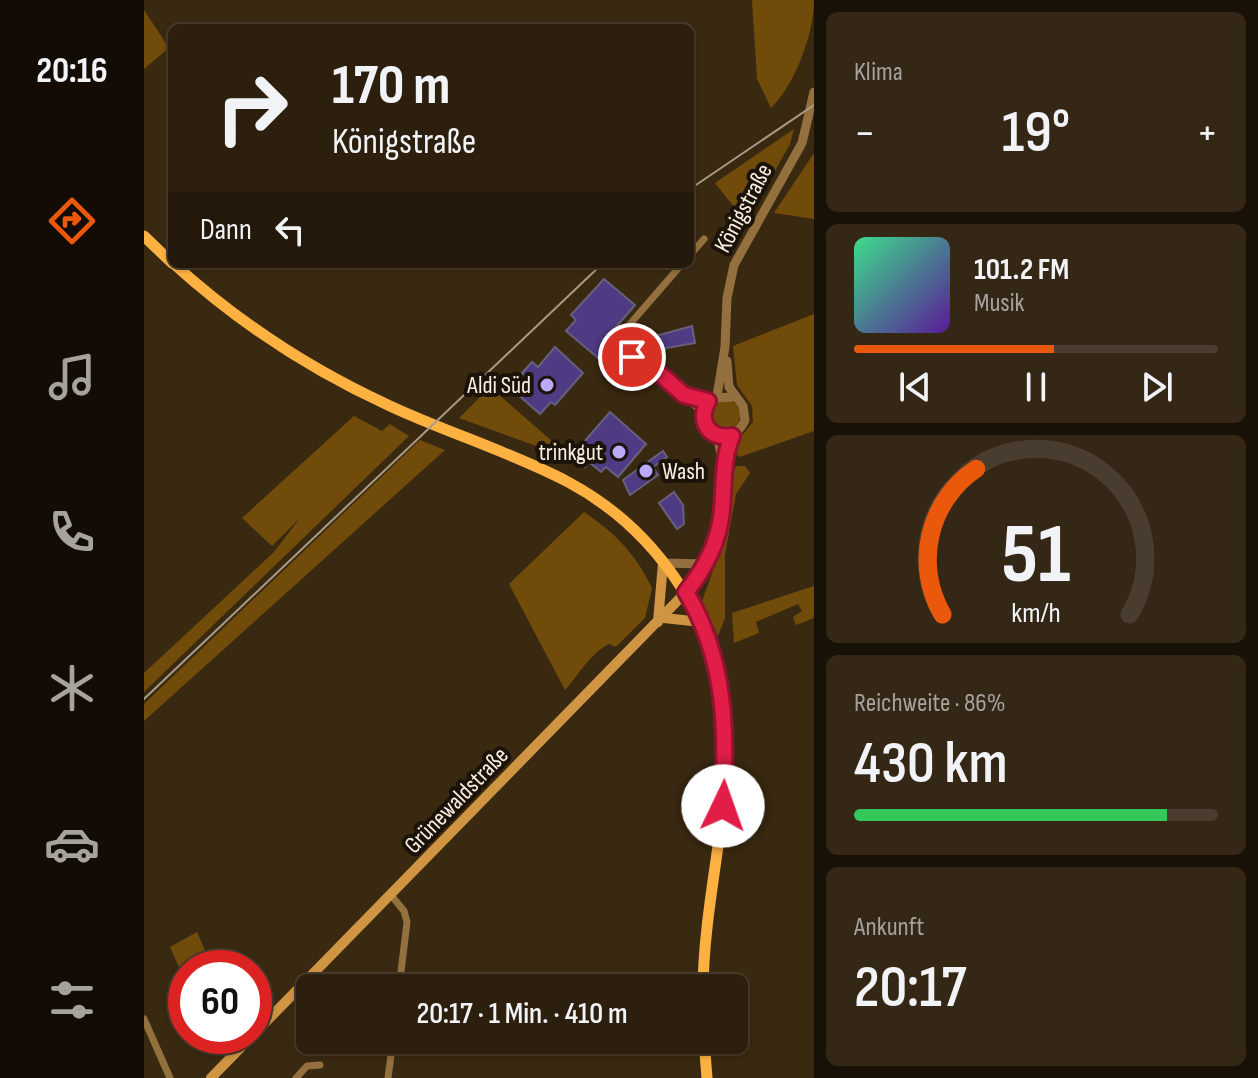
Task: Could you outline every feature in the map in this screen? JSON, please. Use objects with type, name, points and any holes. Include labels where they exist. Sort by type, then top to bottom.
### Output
[{"type":"main road","points":[[144,236],[168,258]]},
{"type":"main road","points":[[179,268],[252,327],[339,381],[391,407],[545,470],[588,494],[663,563],[686,592],[715,656],[727,735],[723,806],[704,939],[703,974]]},
{"type":"main road","points":[[663,563],[661,621],[701,622]]},
{"type":"main road","name":"Grünewaldstraße","points":[[272,1016],[686,592]]},
{"type":"main road","name":"Grünewaldstraße","points":[[211,1078],[234,1054]]},
{"type":"main road","points":[[705,1054],[707,1078]]},
{"type":"street","name":"Königstraße","points":[[724,466],[717,436],[706,427],[703,413],[713,399],[725,347],[727,298],[734,265],[811,126],[814,92]]},
{"type":"street","points":[[694,250],[704,239]]},
{"type":"street","points":[[626,371],[632,357],[630,324],[679,268]]},
{"type":"street","name":"Königstraße","points":[[686,592],[705,564],[721,519],[724,466],[732,436],[745,420],[743,406],[733,397],[725,347]]},
{"type":"street","points":[[632,357],[643,359],[703,413]]},
{"type":"street","points":[[684,395],[713,399],[733,397]]},
{"type":"street","points":[[717,436],[732,436]]},
{"type":"street","points":[[663,563],[705,564]]},
{"type":"street","points":[[391,895],[404,911],[407,922],[401,974]]},
{"type":"street","points":[[144,1019],[170,1078]]},
{"type":"street","points":[[388,1078],[391,1054]]},
{"type":"street","points":[[296,1078],[307,1066],[320,1065]]},
{"type":"shaded area","points":[[752,0],[814,0],[811,28],[802,58],[788,86],[771,108],[757,79]]},
{"type":"shaded area","points":[[144,10],[168,49],[144,69]]},
{"type":"shaded area","points":[[794,129],[790,144],[746,222],[715,183]]},
{"type":"shaded area","points":[[814,153],[814,219],[774,213]]},
{"type":"shaded area","points":[[814,314],[814,431],[740,457],[735,454],[736,442],[753,422],[752,406],[737,385],[733,346]]},
{"type":"shaded area","points":[[490,387],[561,449],[572,459],[459,418]]},
{"type":"shaded area","points":[[724,399],[735,404],[740,415],[735,426],[724,431],[713,426],[708,415],[713,404]]},
{"type":"shaded area","points":[[354,416],[382,431],[390,424],[409,436],[144,692],[144,673],[274,552],[300,518],[272,546],[242,518]]},
{"type":"shaded area","points":[[420,440],[445,450],[144,721],[144,704]]},
{"type":"shaded area","points":[[737,466],[745,466],[750,473],[736,494],[725,555],[725,618],[718,636],[702,601],[723,543],[731,472]]},
{"type":"shaded area","points":[[584,512],[624,545],[652,588],[645,618],[616,647],[609,644],[596,653],[565,690],[509,584]]},
{"type":"shaded area","points":[[814,586],[814,618],[796,625],[793,617],[802,611],[798,604],[756,622],[759,633],[734,643],[732,613]]},
{"type":"shaded area","points":[[197,932],[205,950],[171,950],[170,947]]},
{"type":"building","points":[[604,279],[635,305],[610,334],[621,343],[604,363],[566,331],[576,320],[571,315]]},
{"type":"building","points":[[692,326],[695,343],[655,350],[652,337]]},
{"type":"building","name":"Aldi Süd","points":[[555,347],[583,373],[555,405],[551,402],[540,414],[516,393],[528,378],[522,373],[532,362],[538,367]]},
{"type":"building","name":"trinkgut","points":[[610,412],[646,444],[618,477],[606,467],[601,472],[589,462],[585,467],[572,456]]},
{"type":"building","name":"Wash","points":[[663,451],[667,457],[653,467],[658,475],[630,495],[623,480]]},
{"type":"building","points":[[674,492],[683,505],[684,524],[677,529],[659,503]]},
{"type":"tram line","points":[[694,186],[814,105]]},
{"type":"tram line","points":[[144,699],[598,268]]},
{"type":"place","name":"Aldi Süd","points":[[547,385]]},
{"type":"place","name":"trinkgut","points":[[619,452]]},
{"type":"place","name":"Wash","points":[[646,471]]},
{"type":"route","points":[[632,357],[643,359],[684,395],[708,401],[703,413],[706,427],[717,436],[732,436],[724,466],[721,519],[714,544],[696,580],[686,592],[715,656],[727,735],[723,806]]}]
